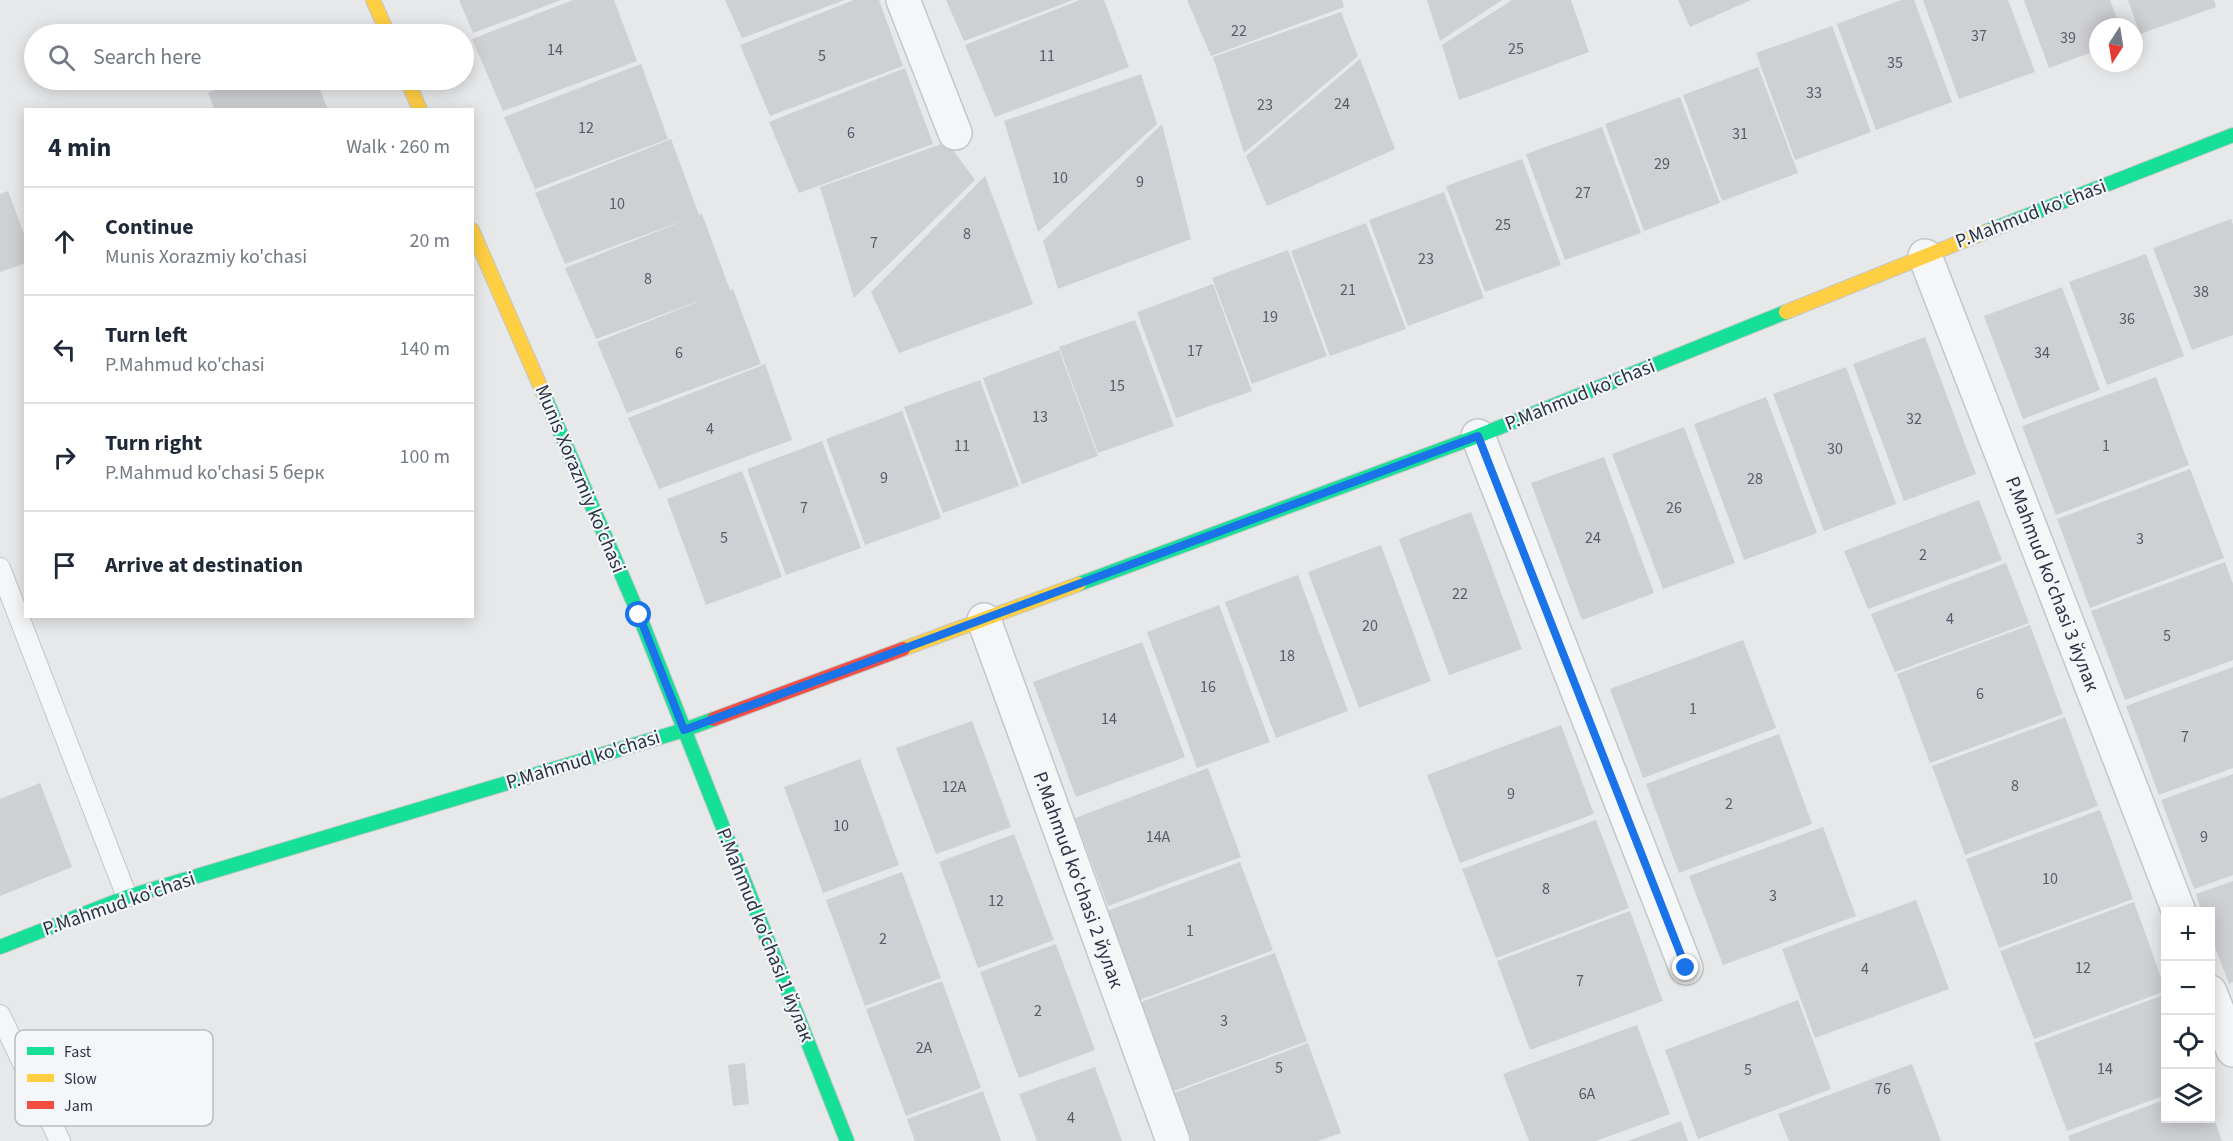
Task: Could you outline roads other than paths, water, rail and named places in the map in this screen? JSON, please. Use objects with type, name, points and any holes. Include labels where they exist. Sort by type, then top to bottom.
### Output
[{"type":"street","points":[[373,0],[384,24]]},
{"type":"street","points":[[903,0],[955,133]]},
{"type":"street","points":[[411,90],[419,108]]},
{"type":"street","name":"P.Mahmud ko'chasi","points":[[0,947],[127,897],[684,730],[1478,436],[2233,135]]},
{"type":"street","name":"Munis Xorazmiy ko'chasi","points":[[474,235],[639,615],[684,730]]},
{"type":"street","name":"P.Mahmud ko'chasi 3 йулак","points":[[1925,256],[2177,907]]},
{"type":"street","points":[[1478,436],[1686,968]]},
{"type":"street","name":"P.Mahmud ko'chasi 2 йулак","points":[[984,620],[1173,1141]]},
{"type":"street","name":"P.Mahmud ko'chasi 1 йулак","points":[[684,730],[847,1141]]},
{"type":"street","points":[[2215,1003],[2233,1050]]},
{"type":"lane","points":[[0,568],[127,897]]},
{"type":"lane","points":[[0,1015],[15,1046]]},
{"type":"lane","points":[[53,1126],[60,1141]]}]
